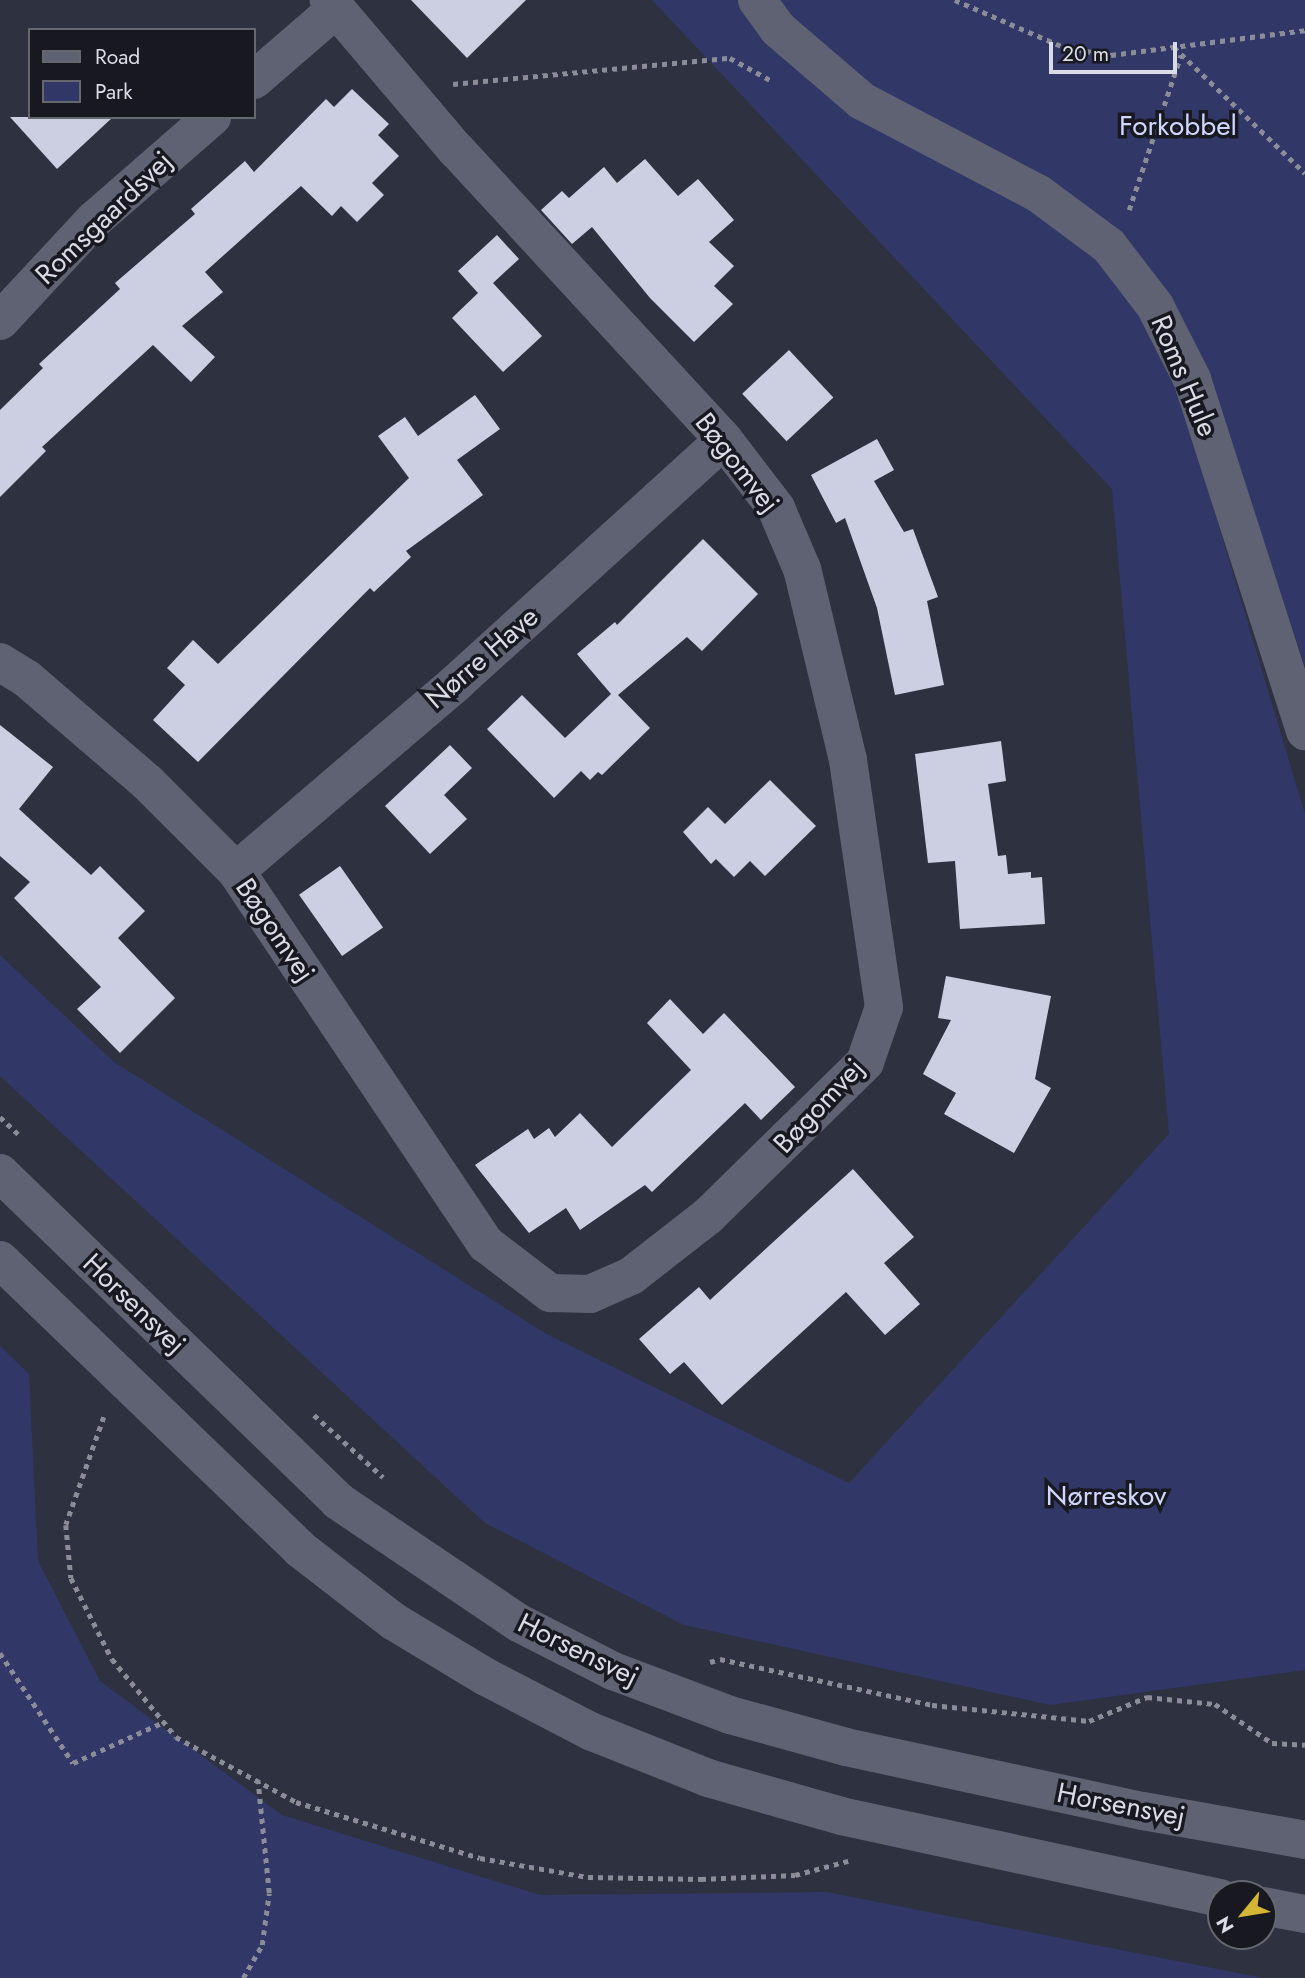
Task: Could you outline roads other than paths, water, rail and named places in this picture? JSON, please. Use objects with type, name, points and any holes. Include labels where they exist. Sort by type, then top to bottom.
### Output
[{"type":"street","name":"Roms Hule","points":[[757,0],[778,29],[862,102],[1039,194],[1114,254],[1155,306],[1192,379],[1305,731]]},
{"type":"street","points":[[256,78],[332,4]]},
{"type":"street","name":"Bøgomvej","points":[[0,662],[26,678],[147,782],[236,871],[486,1244],[550,1293],[590,1294],[631,1276],[708,1216],[865,1062],[884,1007],[848,761],[802,569],[776,508],[724,440],[404,89],[332,4]]},
{"type":"street","name":"Romsgaardsvej","points":[[0,321],[94,220],[210,119]]},
{"type":"street","name":"Nørre Have","points":[[236,871],[457,681],[724,440]]},
{"type":"street","name":"Horsensvej","points":[[0,1172],[338,1501],[519,1623],[614,1671],[756,1723],[846,1747],[1129,1808],[1305,1840]]},
{"type":"street","points":[[0,1260],[300,1549],[393,1621],[509,1689],[590,1731],[708,1778],[841,1816],[1207,1895]]},
{"type":"street","points":[[1277,1909],[1305,1914]]},
{"type":"park label","name":"Forkobbel","points":[[1178,126]]},
{"type":"park label","name":"Nørreskov","points":[[1106,1496]]}]
